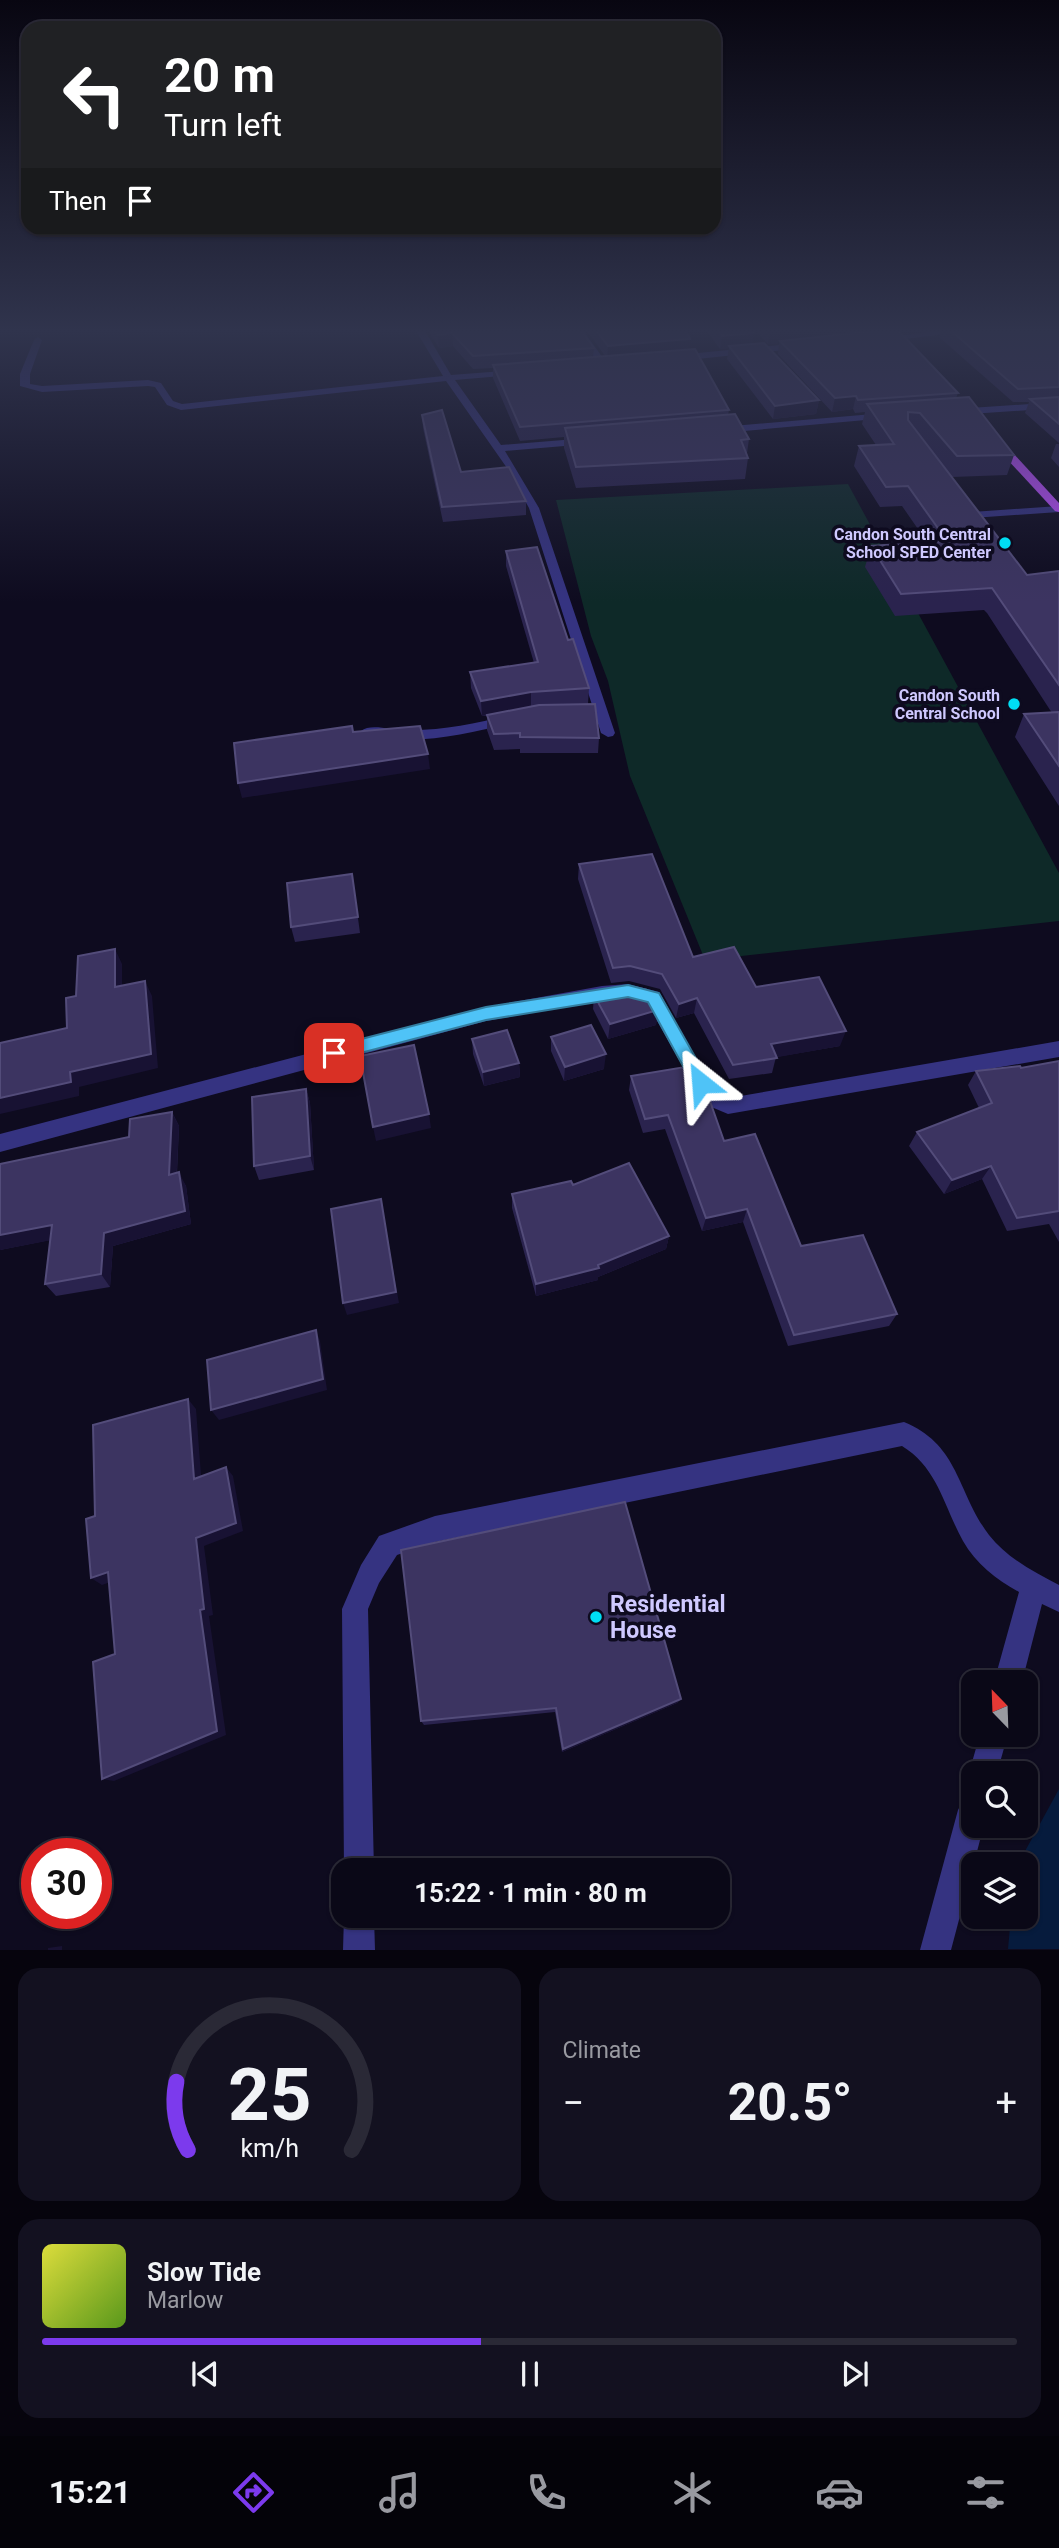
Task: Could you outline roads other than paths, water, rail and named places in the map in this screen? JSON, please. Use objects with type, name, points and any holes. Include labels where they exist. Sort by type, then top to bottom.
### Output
[{"type":"main road","points":[[987,430],[1059,509]]},
{"type":"street","points":[[478,420],[523,485],[534,508],[595,710],[608,733]]},
{"type":"street","points":[[711,430],[832,420]]},
{"type":"street","points":[[498,448],[604,440]]},
{"type":"street","points":[[964,505],[975,520],[1059,509]]},
{"type":"street","points":[[368,731],[431,736],[523,716]]},
{"type":"street","points":[[0,1143],[486,1014],[628,991],[653,997],[701,1083],[712,1098],[726,1106],[1059,1049]]},
{"type":"street","points":[[359,1858],[355,1609],[370,1574],[388,1545],[435,1529],[904,1434],[922,1443],[946,1474],[973,1534],[996,1563],[1059,1599]]},
{"type":"street","points":[[1011,1670],[1034,1586]]},
{"type":"street","points":[[935,1950],[965,1838]]},
{"type":"street","points":[[359,1928],[359,1950]]},
{"type":"water","points":[[1059,1789],[1059,1949],[1008,1949],[1010,1929],[1038,1929],[1038,1852],[1025,1852],[1032,1838],[1038,1838],[1038,1827]]},
{"type":"place","name":"Candon South Central School SPED Center","points":[[1005,543]]},
{"type":"place","name":"Candon South Central School","points":[[1014,704]]},
{"type":"place","name":"Residential House","points":[[596,1617]]}]
